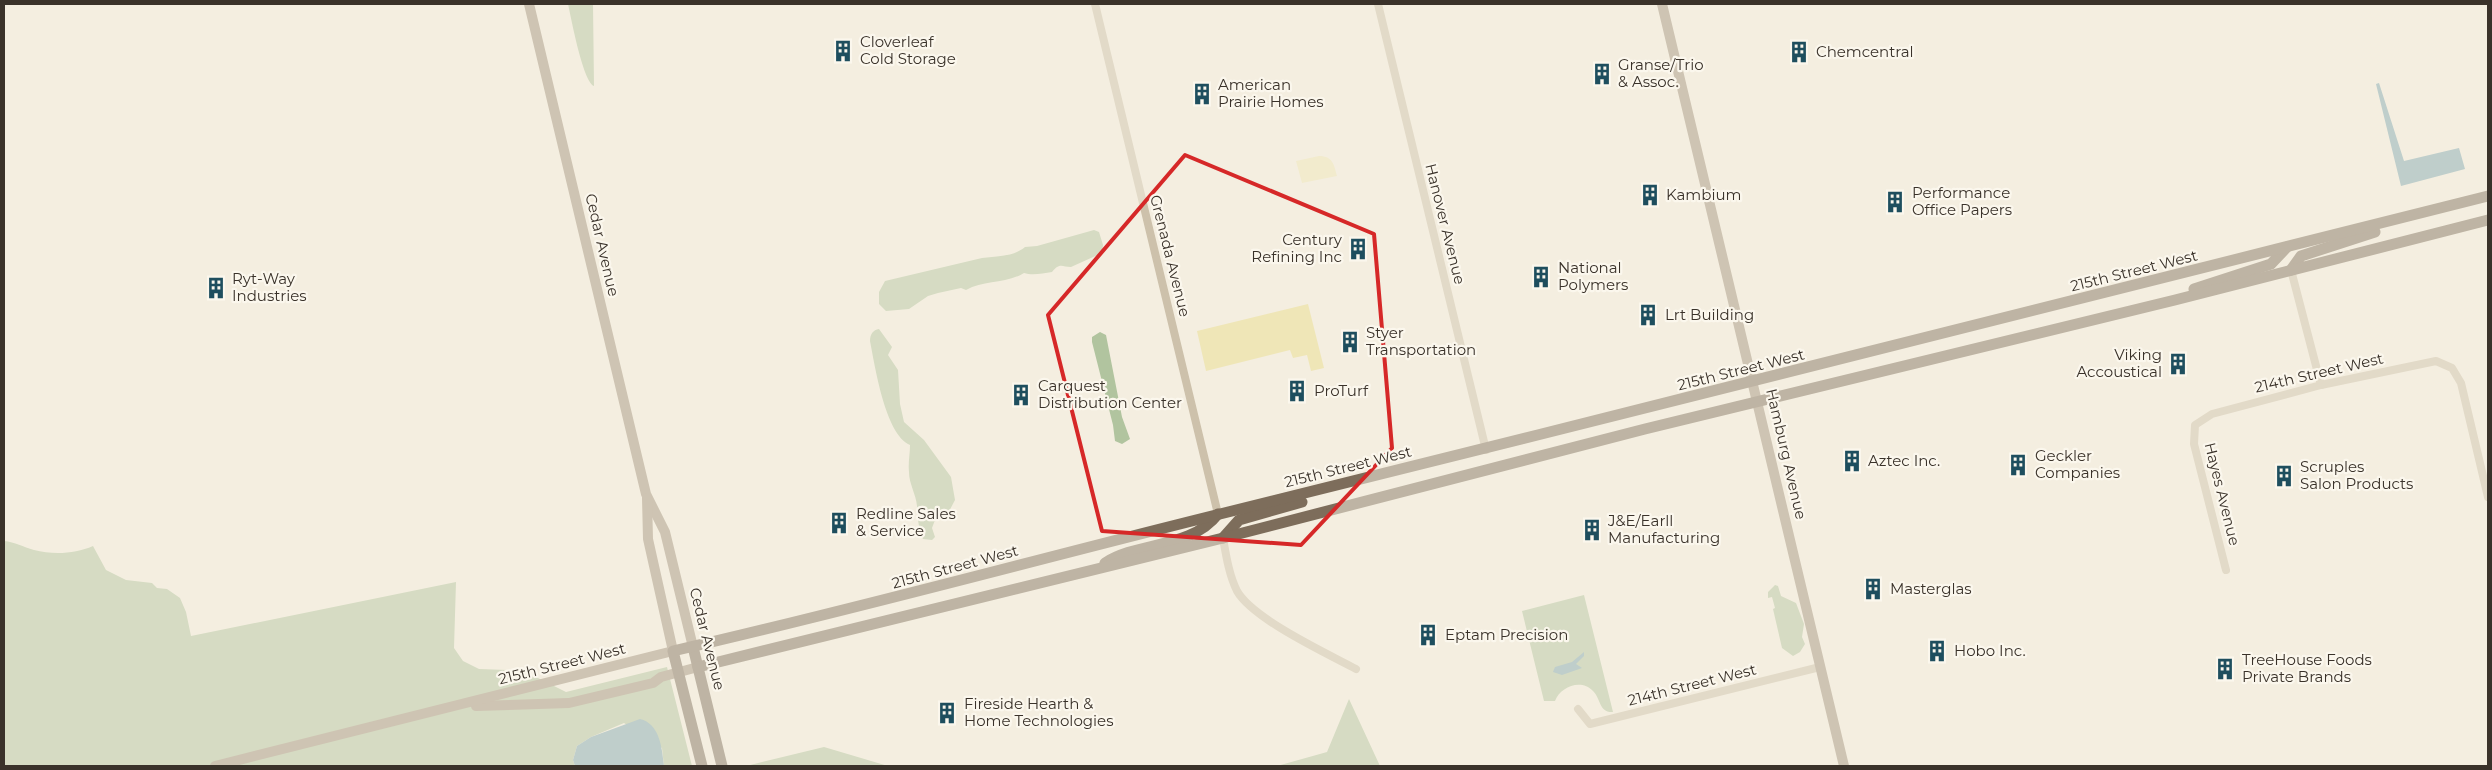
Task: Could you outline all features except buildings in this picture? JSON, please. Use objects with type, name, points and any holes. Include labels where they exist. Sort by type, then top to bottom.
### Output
[{"type":"main road","name":"215th Street West","points":[[673,652],[910,594],[1218,514],[1486,450],[2488,196]]},
{"type":"main road","points":[[2291,270],[2301,256],[2383,230],[2408,216]]},
{"type":"main road","points":[[698,667],[1095,570],[1758,401],[2175,300],[2488,220]]},
{"type":"main road","points":[[2175,300],[2202,285],[2271,264],[2286,247]]},
{"type":"main road","points":[[1223,538],[1239,520],[1309,500],[1364,479]]},
{"type":"main road","points":[[1095,570],[1114,557],[1164,544],[1197,532],[1212,522],[1218,514]]},
{"type":"main road","name":"Cedar Avenue","points":[[693,647],[722,766]]},
{"type":"main road","name":"Cedar Avenue","points":[[673,652],[702,766]]},
{"type":"street","name":"Cedar Avenue","points":[[529,4],[646,494],[648,539],[673,652]]},
{"type":"street","name":"Grenada Avenue","points":[[1095,4],[1218,514]]},
{"type":"street","name":"Hanover Avenue","points":[[1378,4],[1486,450]]},
{"type":"street","name":"Hamburg Avenue","points":[[1662,4],[1844,766]]},
{"type":"street","points":[[2291,270],[2321,385]]},
{"type":"street","name":"214th Street West","points":[[2195,425],[2212,414],[2321,385],[2436,361],[2452,368],[2461,383],[2488,498]]},
{"type":"street","name":"Hayes Avenue","points":[[2195,425],[2194,444],[2226,570]]},
{"type":"street","name":"Cedar Avenue","points":[[646,494],[665,532],[693,647]]},
{"type":"street","points":[[1223,538],[1232,580],[1247,604],[1280,626],[1356,670]]},
{"type":"street","name":"215th Street West","points":[[215,766],[673,652]]},
{"type":"street","points":[[440,710],[497,704],[578,702],[653,683],[661,677],[698,667]]},
{"type":"street","name":"214th Street West","points":[[1578,709],[1590,724],[1820,667]]},
{"type":"highlighted area","points":[[1185,155],[1374,234],[1392,448],[1301,545],[1102,531],[1048,315]]},
{"type":"green space","points":[[568,4],[593,4],[594,86],[590,82],[582,62]]},
{"type":"green space","points":[[1094,230],[1099,232],[1103,245],[1102,253],[1071,267],[1059,266],[1052,272],[1024,273],[1010,279],[966,290],[961,288],[938,293],[928,296],[909,309],[886,311],[879,304],[879,292],[885,281],[982,258],[1010,254],[1025,247],[1037,246]]},
{"type":"green space","points":[[879,329],[892,347],[888,355],[898,370],[900,404],[904,422],[924,440],[951,477],[955,500],[946,517],[935,520],[932,528],[935,537],[932,540],[923,539],[919,527],[916,502],[909,476],[910,445],[901,438],[894,428],[882,398],[870,341],[872,333]]},
{"type":"green space","points":[[1100,332],[1106,335],[1122,417],[1130,439],[1122,444],[1115,441],[1113,425],[1092,342],[1092,337]]},
{"type":"green space","points":[[4,541],[49,553],[79,551],[93,546],[106,570],[126,580],[152,583],[157,588],[167,589],[180,598],[186,612],[191,636],[456,582],[454,648],[463,661],[479,669],[507,670],[538,678],[566,692],[667,667],[692,766],[664,766],[662,748],[624,723],[591,737],[577,746],[573,760],[575,766],[4,766]]},
{"type":"green space","points":[[1775,585],[1778,586],[1781,596],[1796,603],[1804,624],[1802,637],[1805,644],[1800,652],[1793,656],[1782,648],[1772,597],[1768,598],[1768,592]]},
{"type":"green space","points":[[1584,595],[1613,712],[1605,710],[1596,694],[1583,685],[1566,688],[1555,701],[1544,701],[1522,611]]},
{"type":"green space","points":[[1349,699],[1380,766],[1277,766],[1327,752]]},
{"type":"green space","points":[[824,747],[888,766],[746,766]]},
{"type":"sand","points":[[1319,156],[1330,159],[1337,176],[1302,183],[1296,161]]},
{"type":"sand","points":[[1308,304],[1324,368],[1311,371],[1307,355],[1293,358],[1290,350],[1206,371],[1197,331]]},
{"type":"water","points":[[2379,83],[2404,161],[2459,148],[2465,169],[2401,186],[2376,84]]},
{"type":"water","points":[[1584,652],[1584,656],[1576,664],[1582,668],[1562,675],[1553,672],[1555,667],[1572,662]]},
{"type":"water","points":[[640,719],[647,722],[656,731],[661,745],[664,766],[575,766],[573,760],[577,746],[591,737]]},
{"type":"place","name":"Cloverleaf Cold Storage","points":[[843,51]]},
{"type":"place","name":"Chemcentral","points":[[1799,52]]},
{"type":"place","name":"Granse/Trio & Assoc.","points":[[1602,74]]},
{"type":"place","name":"American Prairie Homes","points":[[1202,94]]},
{"type":"place","name":"Kambium","points":[[1650,195]]},
{"type":"place","name":"Performance Office Papers","points":[[1895,202]]},
{"type":"place","name":"Century Refining Inc","points":[[1358,249]]},
{"type":"place","name":"National Polymers","points":[[1541,277]]},
{"type":"place","name":"Ryt-Way Industries","points":[[216,288]]},
{"type":"place","name":"Lrt Building","points":[[1648,315]]},
{"type":"place","name":"Styer Transportation","points":[[1350,342]]},
{"type":"place","name":"Viking Accoustical","points":[[2178,364]]},
{"type":"place","name":"ProTurf","points":[[1297,391]]},
{"type":"place","name":"Carquest Distribution Center","points":[[1021,395]]},
{"type":"place","name":"Aztec Inc.","points":[[1852,461]]},
{"type":"place","name":"Geckler Companies","points":[[2018,465]]},
{"type":"place","name":"Scruples Salon Products","points":[[2284,476]]},
{"type":"place","name":"Redline Sales & Service","points":[[839,523]]},
{"type":"place","name":"J&E/Earll Manufacturing","points":[[1592,530]]},
{"type":"place","name":"Masterglas","points":[[1873,589]]},
{"type":"place","name":"Eptam Precision","points":[[1428,635]]},
{"type":"place","name":"Hobo Inc.","points":[[1937,651]]},
{"type":"place","name":"TreeHouse Foods Private Brands","points":[[2225,669]]},
{"type":"place","name":"Fireside Hearth & Home Technologies","points":[[947,713]]}]
